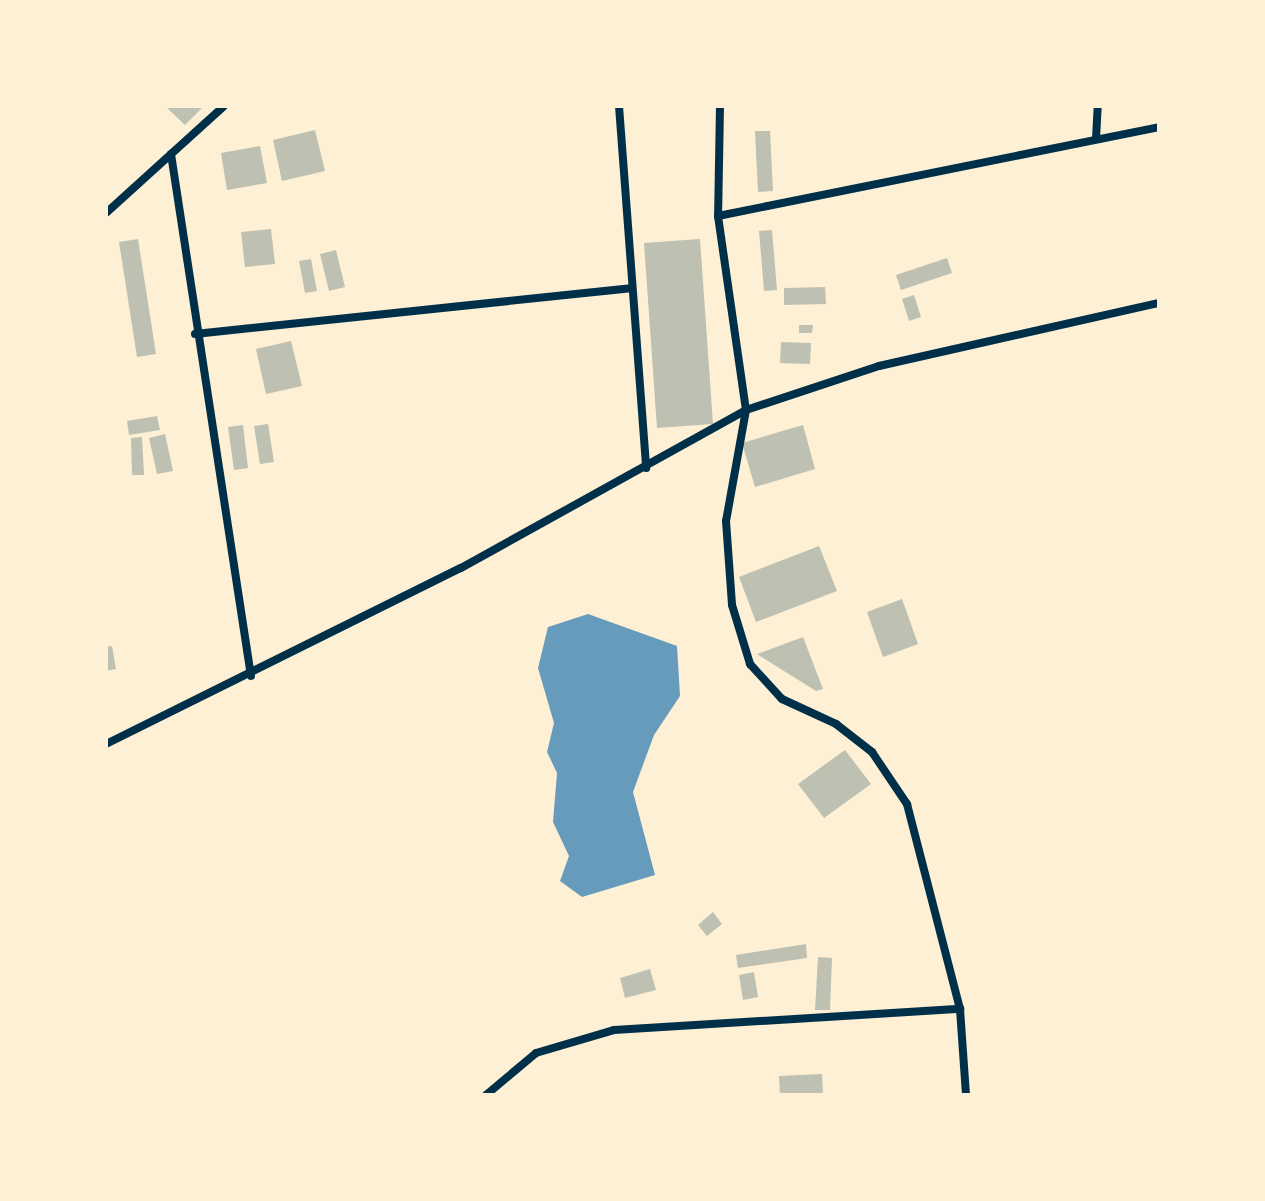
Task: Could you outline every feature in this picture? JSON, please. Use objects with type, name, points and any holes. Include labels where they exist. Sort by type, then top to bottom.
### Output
[{"type":"street","points":[[106,213],[224,106]]},
{"type":"street","points":[[619,106],[646,468]]},
{"type":"street","points":[[720,106],[718,216],[746,410],[726,521],[732,605],[750,664],[782,699],[836,724],[872,752],[907,804],[960,1009],[966,1095]]},
{"type":"street","points":[[1096,139],[1098,106]]},
{"type":"street","points":[[718,216],[1159,127]]},
{"type":"street","points":[[171,154],[195,334],[251,676]]},
{"type":"street","points":[[195,334],[631,288]]},
{"type":"street","points":[[106,744],[251,676],[646,468],[746,410],[879,366],[1159,303]]},
{"type":"street","points":[[486,1095],[536,1053],[614,1030],[960,1009]]},
{"type":"water","points":[[588,614],[677,646],[680,696],[654,735],[633,792],[655,875],[582,897],[560,881],[569,856],[553,822],[557,773],[547,752],[554,723],[538,668],[548,627]]},
{"type":"building","points":[[165,106],[204,106],[185,125]]},
{"type":"building","points":[[315,130],[325,171],[282,181],[273,140]]},
{"type":"building","points":[[755,131],[770,131],[773,191],[758,192]]},
{"type":"building","points":[[260,146],[267,183],[227,190],[221,153]]},
{"type":"building","points":[[271,229],[275,264],[245,267],[241,232]]},
{"type":"building","points":[[772,230],[777,290],[764,291],[759,231]]},
{"type":"building","points":[[138,239],[156,354],[137,357],[119,242]]},
{"type":"building","points":[[700,239],[713,424],[657,428],[644,243]]},
{"type":"building","points":[[336,250],[345,287],[329,291],[320,254]]},
{"type":"building","points":[[947,258],[952,273],[901,290],[896,275]]},
{"type":"building","points":[[311,259],[317,291],[305,293],[299,261]]},
{"type":"building","points":[[825,287],[826,304],[784,305],[784,288]]},
{"type":"building","points":[[914,295],[921,317],[909,321],[902,299]]},
{"type":"building","points":[[799,325],[813,325],[812,333],[799,333]]},
{"type":"building","points":[[291,341],[302,386],[266,394],[256,349]]},
{"type":"building","points":[[781,342],[811,343],[810,364],[780,363]]},
{"type":"building","points":[[157,416],[160,430],[129,435],[127,421]]},
{"type":"building","points":[[268,424],[274,462],[260,464],[254,426]]},
{"type":"building","points":[[243,425],[248,468],[234,470],[228,427]]},
{"type":"building","points":[[803,425],[815,469],[755,487],[742,443]]},
{"type":"building","points":[[165,434],[173,471],[157,474],[149,438]]},
{"type":"building","points":[[142,437],[144,475],[132,475],[131,438]]},
{"type":"building","points":[[819,546],[837,591],[756,622],[739,577]]},
{"type":"building","points":[[902,599],[918,644],[883,657],[867,612]]},
{"type":"building","points":[[803,637],[823,689],[816,691],[757,654]]},
{"type":"building","points":[[112,646],[116,669],[106,671],[106,647]]},
{"type":"building","points":[[845,750],[871,784],[824,818],[798,784]]},
{"type":"building","points":[[713,912],[722,924],[707,936],[698,925]]},
{"type":"building","points":[[806,944],[807,958],[738,968],[736,955]]},
{"type":"building","points":[[818,957],[832,958],[830,1010],[815,1010]]},
{"type":"building","points":[[650,969],[656,990],[625,998],[620,978]]},
{"type":"building","points":[[754,972],[758,997],[743,1000],[739,975]]},
{"type":"building","points":[[822,1074],[823,1094],[780,1095],[779,1076]]}]
